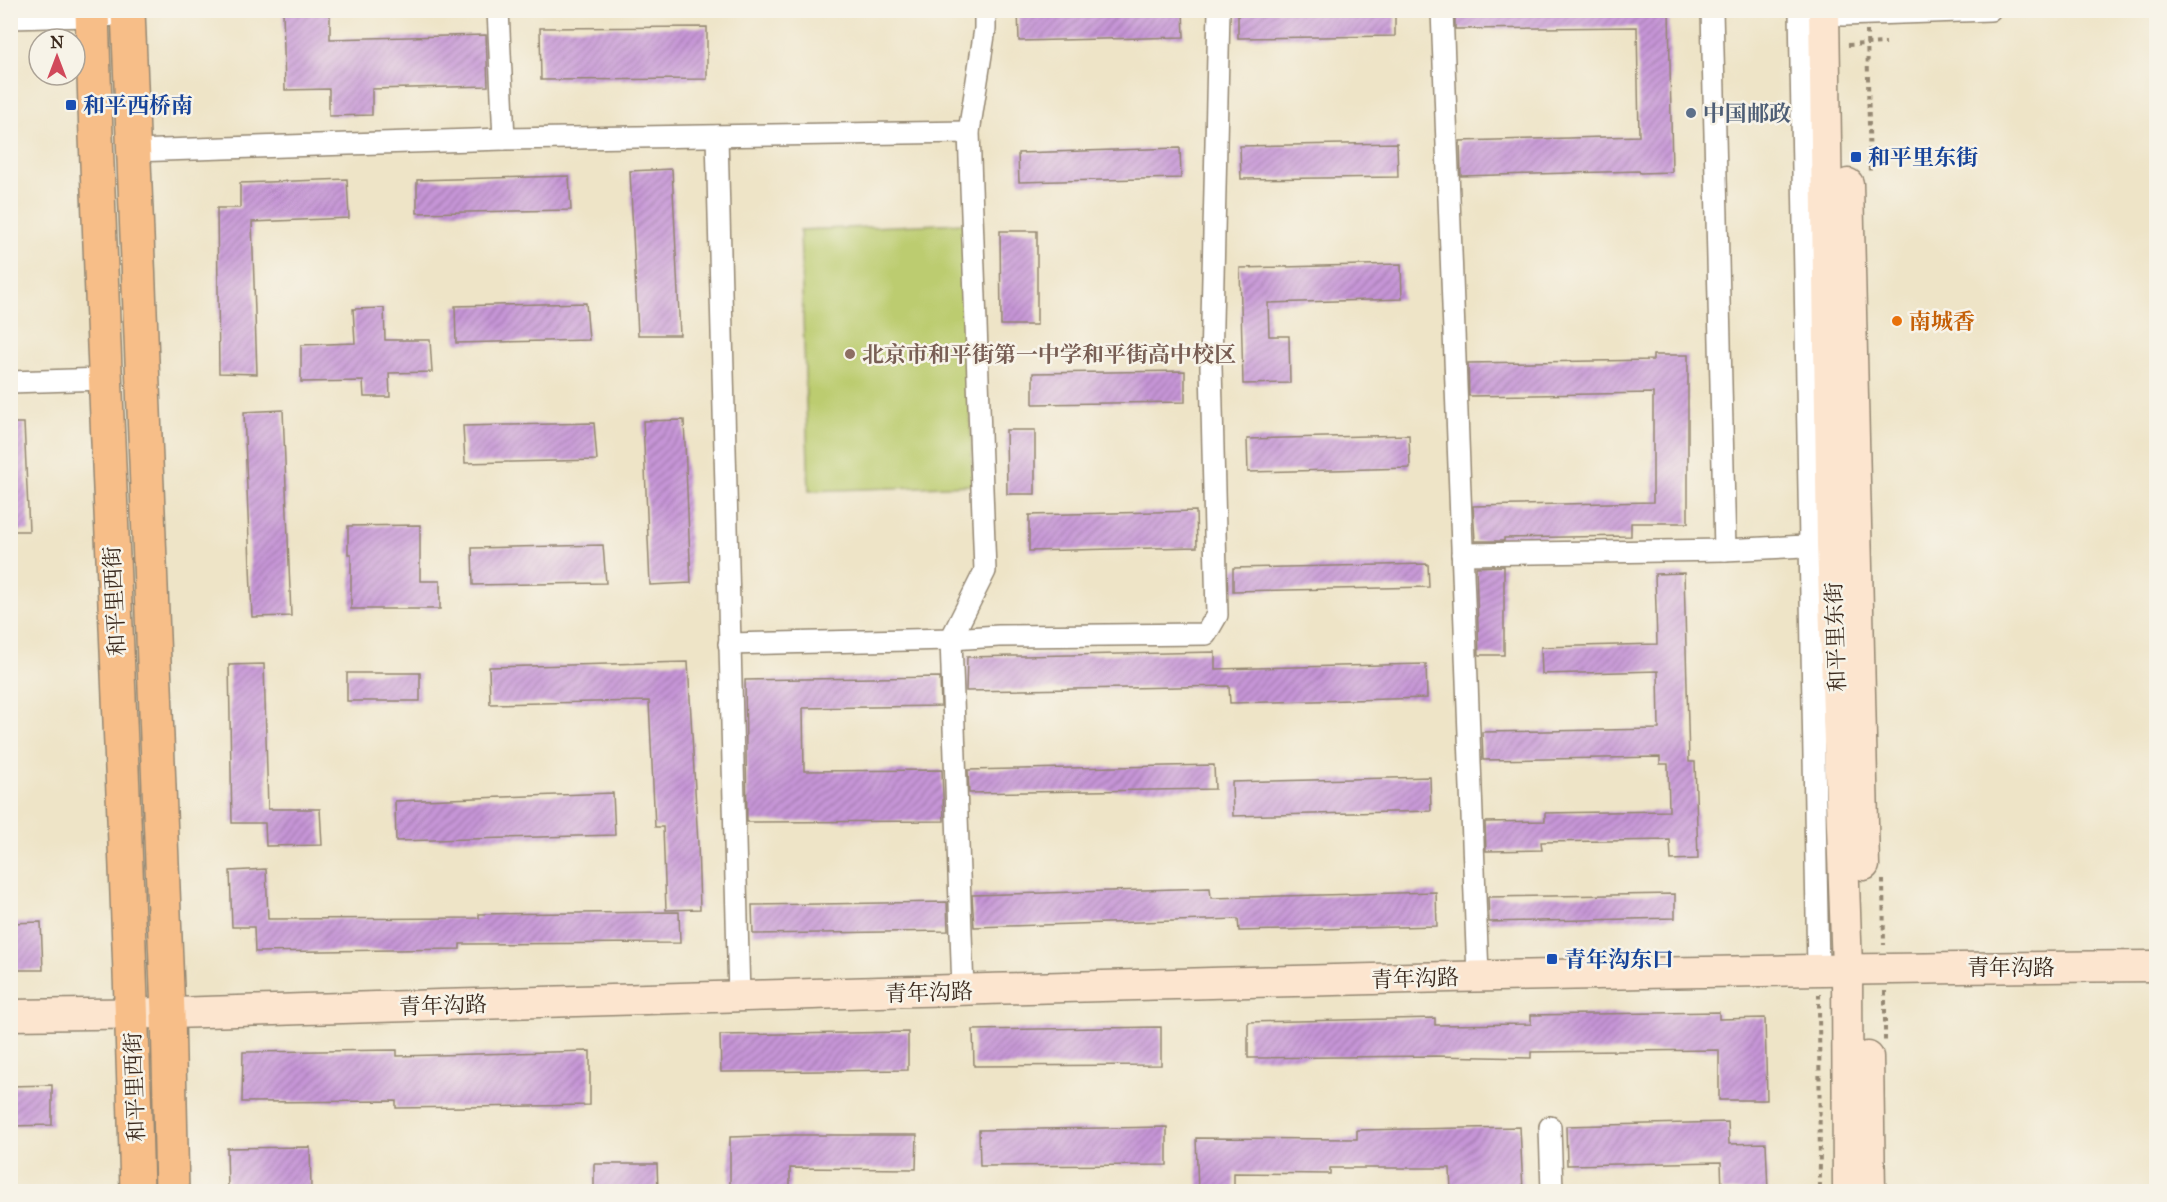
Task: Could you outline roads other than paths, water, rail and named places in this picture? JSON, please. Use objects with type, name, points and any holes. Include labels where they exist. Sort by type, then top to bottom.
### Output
[{"type":"main road","name":"和平里西街","points":[[92,13],[104,379],[132,1013],[137,1191]]},
{"type":"main road","name":"和平里西街","points":[[128,13],[168,1013],[172,1191]]},
{"type":"street","points":[[498,10],[504,139]]},
{"type":"street","points":[[963,991],[951,639],[985,571],[969,132],[985,29],[985,10]]},
{"type":"street","points":[[729,644],[999,636],[1206,634],[1218,615],[1211,366],[1219,10]]},
{"type":"street","points":[[1442,10],[1478,976]]},
{"type":"street","points":[[1712,10],[1725,550]]},
{"type":"street","points":[[1462,554],[1725,550],[1821,545],[1800,10]]},
{"type":"street","points":[[1837,12],[1989,10]]},
{"type":"street","name":"和平里东街","points":[[1837,12],[1821,545],[1844,968],[1870,1191]]},
{"type":"street","name":"和平里东街","points":[[1837,12],[1844,968],[1848,1191]]},
{"type":"street","points":[[10,18],[128,13]]},
{"type":"street","points":[[133,151],[504,139],[969,132]]},
{"type":"street","points":[[717,136],[739,997]]},
{"type":"street","points":[[10,382],[104,379]]},
{"type":"street","name":"青年沟路","points":[[10,1015],[168,1013],[1478,976],[1844,968],[2157,966]]},
{"type":"street","points":[[1550,1127],[1552,1191]]},
{"type":"place","name":"和平西桥南","points":[[71,105]]},
{"type":"place","name":"中国邮政","points":[[1691,113]]},
{"type":"place","name":"和平里东街","points":[[1856,157]]},
{"type":"place","name":"南城香","points":[[1897,321]]},
{"type":"place","name":"北京市和平街第一中学和平街高中校区","points":[[850,354]]},
{"type":"place","name":"青年沟东口","points":[[1552,959]]}]
